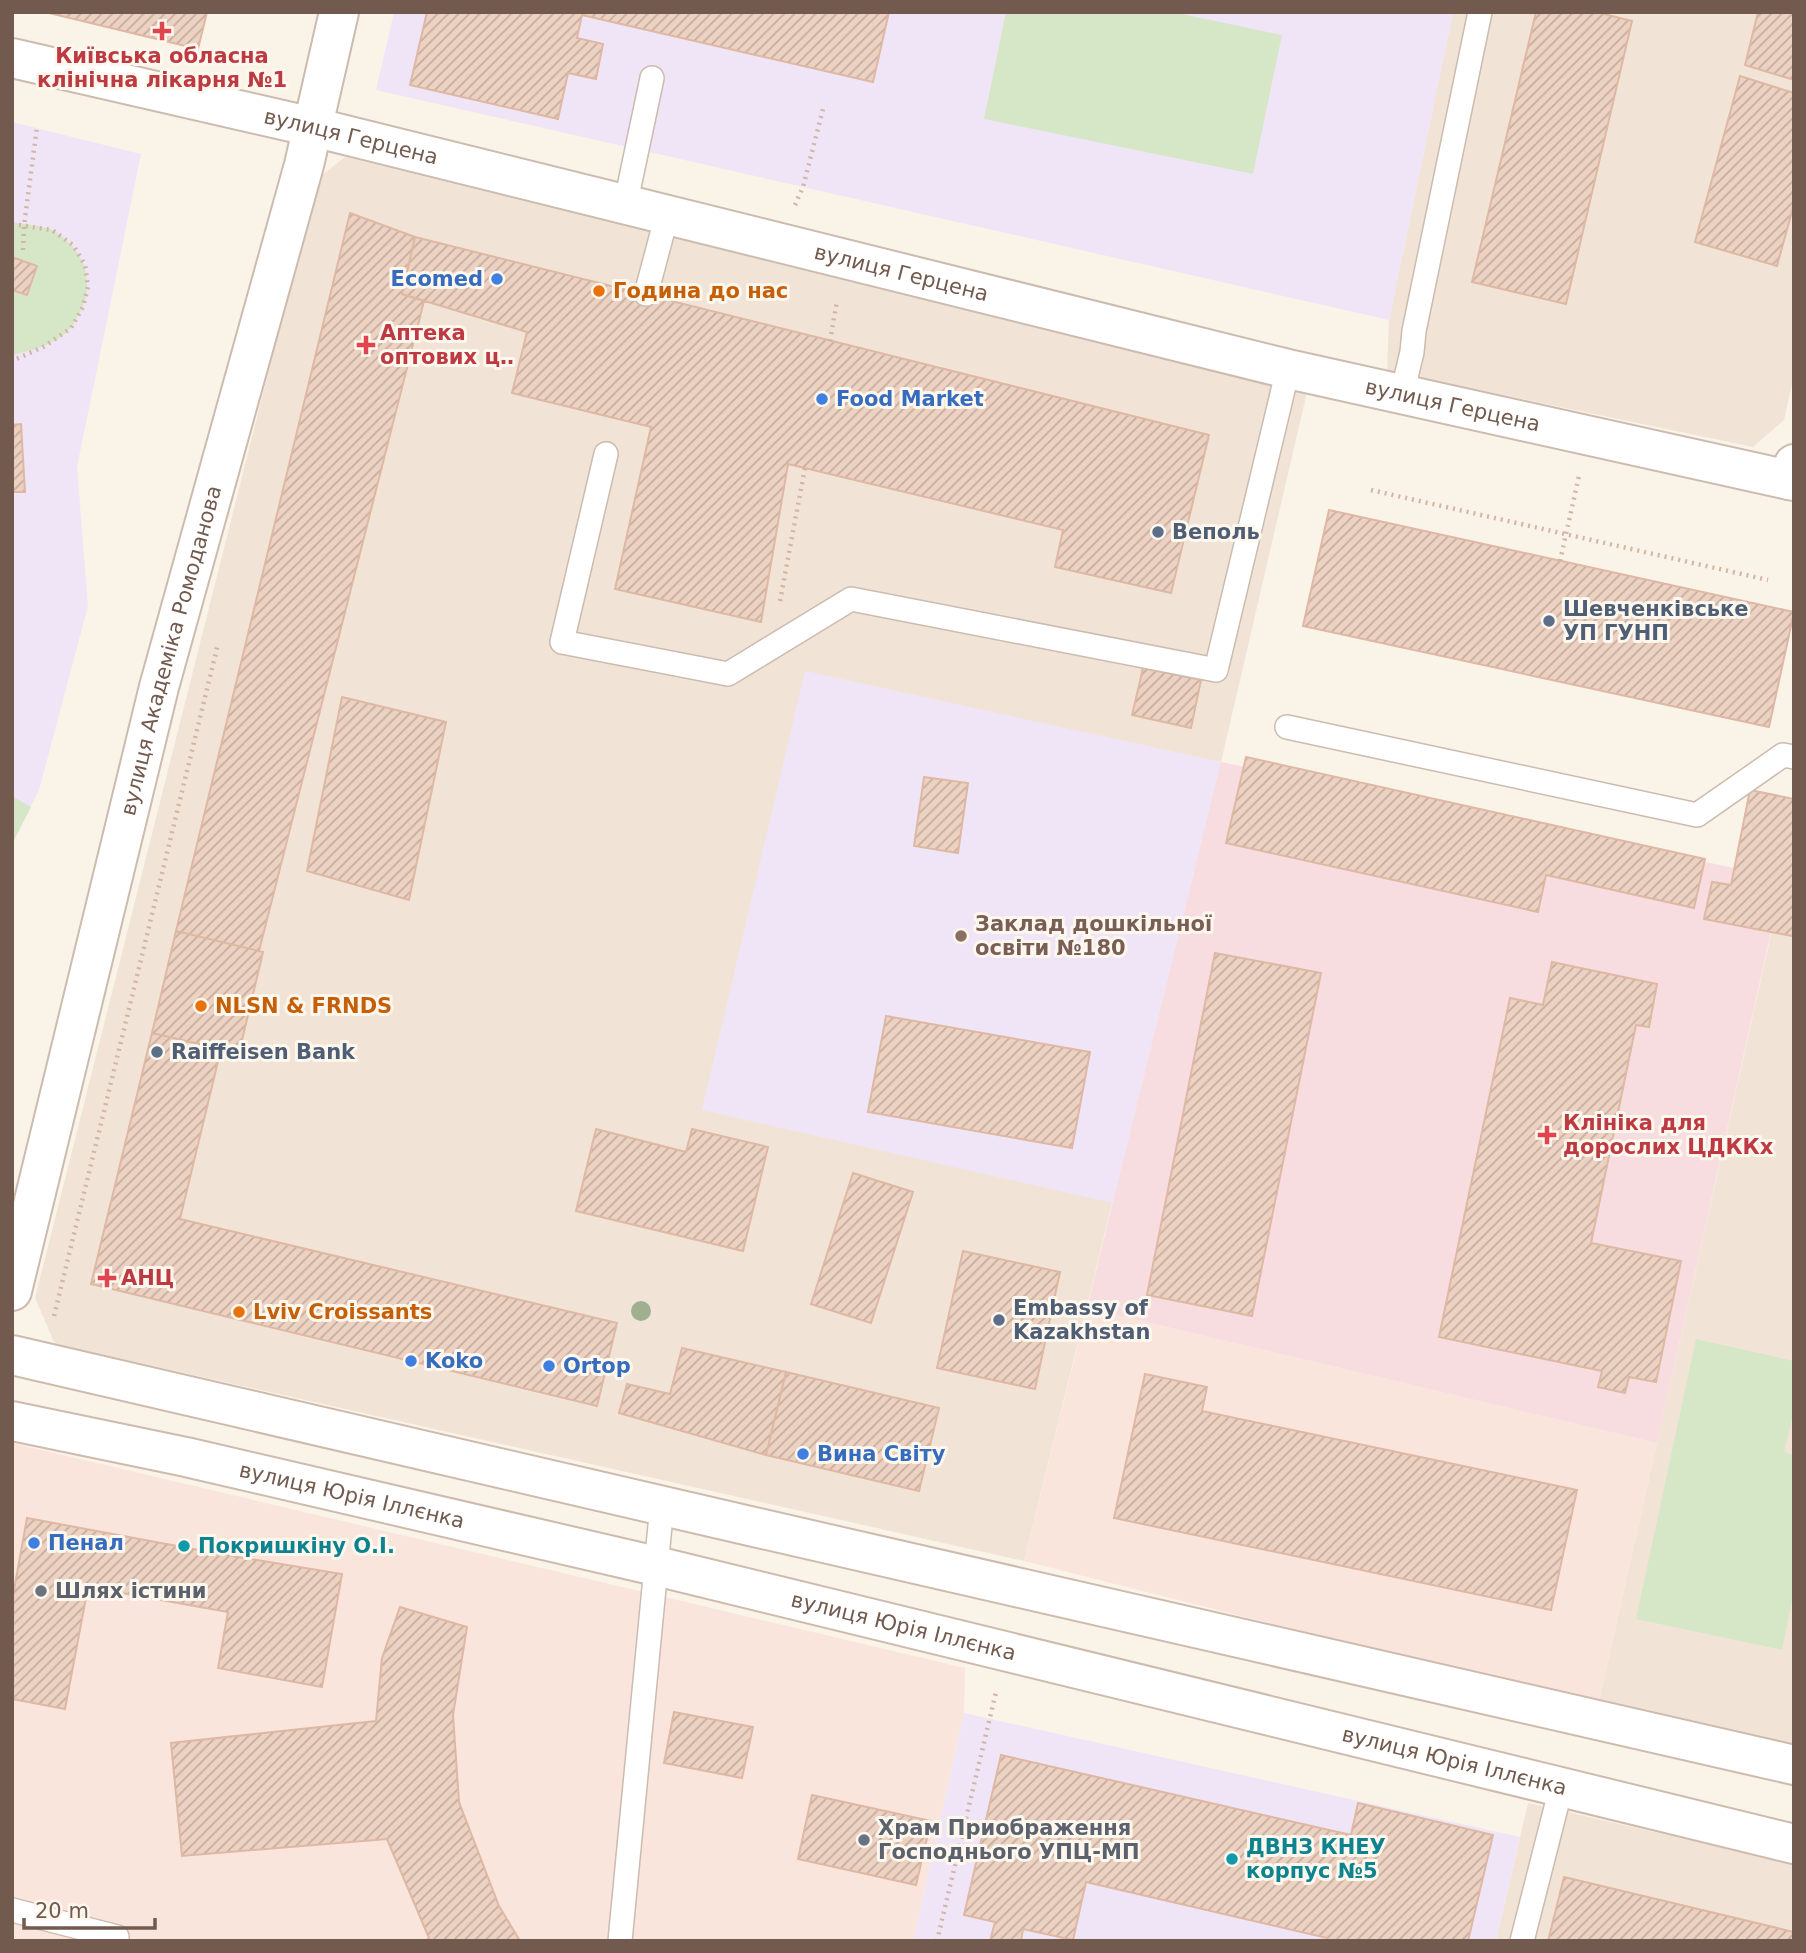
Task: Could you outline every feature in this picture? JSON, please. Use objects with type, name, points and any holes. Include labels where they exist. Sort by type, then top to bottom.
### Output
[{"type":"main road","name":"вулиця Академіка Ромоданова","points":[[12,1291],[159,687],[292,212],[339,12]]},
{"type":"main road","name":"вулиця Герцена","points":[[12,58],[313,127],[1289,369],[1792,475]]},
{"type":"main road","points":[[12,1355],[1794,1765]]},
{"type":"main road","name":"вулиця Юрія Іллєнка","points":[[12,1421],[186,1457],[656,1566],[1794,1844]]},
{"type":"lane","points":[[1402,394],[1480,12]]},
{"type":"lane","points":[[625,205],[652,78]]},
{"type":"lane","points":[[646,295],[667,215]]},
{"type":"lane","points":[[606,454],[562,642],[728,674],[850,598],[1216,670],[1289,369]]},
{"type":"lane","points":[[1287,727],[1697,815],[1783,755],[1794,757]]},
{"type":"lane","points":[[620,1941],[662,1505]]},
{"type":"lane","points":[[1522,1941],[1561,1788]]},
{"type":"lane","points":[[12,1910],[117,1937],[116,1941]]},
{"type":"path","points":[[795,206],[803,187],[823,109]]},
{"type":"path","points":[[23,250],[37,127]]},
{"type":"path","points":[[12,224],[52,230],[73,245],[85,265],[88,287],[83,307],[71,328],[45,346],[12,361]]},
{"type":"path","points":[[830,341],[832,323]]},
{"type":"path","points":[[1560,561],[1581,467]]},
{"type":"path","points":[[771,648],[805,468]]},
{"type":"path","points":[[1371,490],[1768,580]]},
{"type":"path","points":[[54,1317],[218,643]]},
{"type":"path","points":[[937,1941],[997,1688]]},
{"type":"shaded area","points":[[394,12],[1453,12],[1389,320],[376,90]]},
{"type":"shaded area","points":[[1453,12],[1794,12],[1794,375],[1784,420],[1753,447],[1387,371],[1389,320]]},
{"type":"shaded area","points":[[12,122],[141,154],[77,467],[88,606],[39,790],[12,844]]},
{"type":"shaded area","points":[[345,157],[1307,392],[1221,762],[1024,1561],[55,1344],[35,1298],[317,179]]},
{"type":"shaded area","name":"Заклад дошкільної освіти №180","points":[[805,671],[1221,762],[1113,1203],[702,1110]]},
{"type":"shaded area","points":[[1221,762],[1783,878],[1657,1443],[1087,1308]]},
{"type":"shaded area","points":[[1794,832],[1794,1748],[1598,1706]]},
{"type":"shaded area","points":[[1087,1308],[1657,1443],[1598,1706],[1024,1561]]},
{"type":"shaded area","points":[[12,1443],[965,1668],[964,1713],[913,1941],[12,1941]]},
{"type":"shaded area","name":"ДВНЗ КНЕУ корпус №5","points":[[964,1713],[1520,1837],[1496,1941],[913,1941]]},
{"type":"shaded area","points":[[1528,1803],[1794,1864],[1794,1941],[1496,1941]]},
{"type":"green space","points":[[1006,12],[1173,12],[1282,35],[1253,174],[984,119]]},
{"type":"green space","points":[[12,222],[50,229],[64,238],[80,257],[87,279],[87,290],[74,324],[65,334],[36,349],[12,355]]},
{"type":"green space","points":[[12,796],[31,807],[12,844]]},
{"type":"green space","points":[[1696,1339],[1794,1361],[1794,1411],[1784,1452],[1794,1455],[1794,1591],[1782,1650],[1636,1619]]},
{"type":"building","name":"Київська обласна клінічна лікарня №1","points":[[45,12],[207,12],[198,49]]},
{"type":"building","points":[[427,12],[889,12],[873,82],[582,15],[577,38],[603,44],[596,79],[568,73],[558,119],[410,85]]},
{"type":"building","points":[[1536,12],[1596,12],[1632,21],[1566,304],[1472,282]]},
{"type":"building","points":[[1758,12],[1794,12],[1794,80],[1745,65]]},
{"type":"building","points":[[1740,76],[1794,93],[1794,204],[1777,266],[1695,242]]},
{"type":"building","points":[[350,213],[415,237],[402,294],[424,301],[259,951],[176,931]]},
{"type":"building","points":[[415,237],[1209,435],[1171,593],[1055,567],[1063,530],[788,464],[761,622],[615,589],[651,427],[512,393],[527,332],[402,294]]},
{"type":"building","points":[[12,257],[37,266],[27,295],[12,290]]},
{"type":"building","points":[[21,424],[25,492],[12,492],[12,425]]},
{"type":"building","name":"Шевченківське УП ГУНП","points":[[1329,510],[1794,612],[1769,727],[1303,626]]},
{"type":"building","points":[[1143,668],[1201,680],[1191,728],[1132,715]]},
{"type":"building","points":[[342,697],[446,722],[409,900],[307,871]]},
{"type":"building","points":[[1246,757],[1705,859],[1694,908],[1546,875],[1538,912],[1226,843]]},
{"type":"building","points":[[924,777],[968,783],[958,853],[914,846]]},
{"type":"building","points":[[1750,790],[1794,799],[1792,936],[1704,919],[1712,882],[1731,885]]},
{"type":"building","points":[[176,931],[263,952],[239,1053],[152,1033]]},
{"type":"building","points":[[1215,953],[1321,973],[1252,1316],[1147,1295]]},
{"type":"building","name":"Клініка для дорослих ЦДККх","points":[[1552,962],[1657,984],[1649,1027],[1636,1025],[1591,1243],[1681,1261],[1656,1382],[1629,1377],[1625,1393],[1598,1387],[1602,1371],[1439,1337],[1510,998],[1543,1005]]},
{"type":"building","points":[[886,1016],[1090,1052],[1072,1148],[868,1112]]},
{"type":"building","points":[[152,1033],[221,1049],[180,1219],[617,1323],[597,1406],[91,1284]]},
{"type":"building","points":[[596,1129],[686,1152],[692,1129],[768,1147],[743,1251],[576,1211]]},
{"type":"building","points":[[853,1173],[913,1192],[871,1323],[811,1304]]},
{"type":"building","name":"Embassy of Kazakhstan","points":[[963,1251],[1060,1272],[1035,1389],[937,1368]]},
{"type":"building","points":[[682,1348],[786,1372],[766,1455],[619,1413],[627,1384],[670,1394]]},
{"type":"building","points":[[786,1372],[939,1408],[919,1491],[766,1455]]},
{"type":"building","points":[[1145,1374],[1207,1387],[1202,1411],[1577,1490],[1551,1610],[1114,1518]]},
{"type":"building","points":[[27,1518],[342,1574],[322,1687],[218,1668],[228,1612],[88,1587],[65,1709],[12,1699],[12,1601]]},
{"type":"building","points":[[400,1607],[467,1627],[453,1715],[459,1802],[499,1906],[520,1941],[425,1941],[429,1938],[387,1839],[182,1856],[171,1743],[376,1721],[382,1658]]},
{"type":"building","points":[[674,1712],[753,1727],[742,1778],[664,1763]]},
{"type":"building","name":"ДВНЗ КНЕУ корпус №5","points":[[1001,1755],[1351,1835],[1358,1803],[1493,1835],[1468,1941],[1326,1941],[1327,1938],[1086,1882],[1073,1940],[1023,1929],[1021,1941],[990,1941],[995,1922],[964,1915]]},
{"type":"building","name":"Храм Приображення Господнього УПЦ-МП","points":[[812,1795],[931,1821],[916,1885],[798,1859]]},
{"type":"building","points":[[1564,1877],[1794,1932],[1794,1941],[1548,1941]]},
{"type":"place","name":"Київська обласна клінічна лікарня №1","points":[[162,31]]},
{"type":"place","name":"Ecomed","points":[[497,279]]},
{"type":"place","name":"Година до нас","points":[[599,291]]},
{"type":"place","name":"Аптека оптових ц‥","points":[[366,345]]},
{"type":"place","name":"Food Market","points":[[822,399]]},
{"type":"place","name":"Веполь","points":[[1158,532]]},
{"type":"place","name":"Шевченківське УП ГУНП","points":[[1549,621]]},
{"type":"place","name":"Заклад дошкільної освіти №180","points":[[961,936]]},
{"type":"place","name":"NLSN & FRNDS","points":[[201,1006]]},
{"type":"place","name":"Raiffeisen Bank","points":[[157,1052]]},
{"type":"place","name":"Клініка для дорослих ЦДККх","points":[[1547,1135]]},
{"type":"place","name":"АНЦ","points":[[107,1278]]},
{"type":"place","name":"Lviv Croissants","points":[[239,1312]]},
{"type":"place","name":"Embassy of Kazakhstan","points":[[999,1320]]},
{"type":"place","name":"Koko","points":[[411,1361]]},
{"type":"place","name":"Ortop","points":[[549,1366]]},
{"type":"place","name":"Вина Світу","points":[[803,1454]]},
{"type":"place","name":"Пенал","points":[[34,1543]]},
{"type":"place","name":"Покришкіну О.І.","points":[[184,1546]]},
{"type":"place","name":"Шлях істини","points":[[41,1591]]},
{"type":"place","name":"Храм Приображення Господнього УПЦ-МП","points":[[864,1840]]},
{"type":"place","name":"ДВНЗ КНЕУ корпус №5","points":[[1232,1859]]}]
